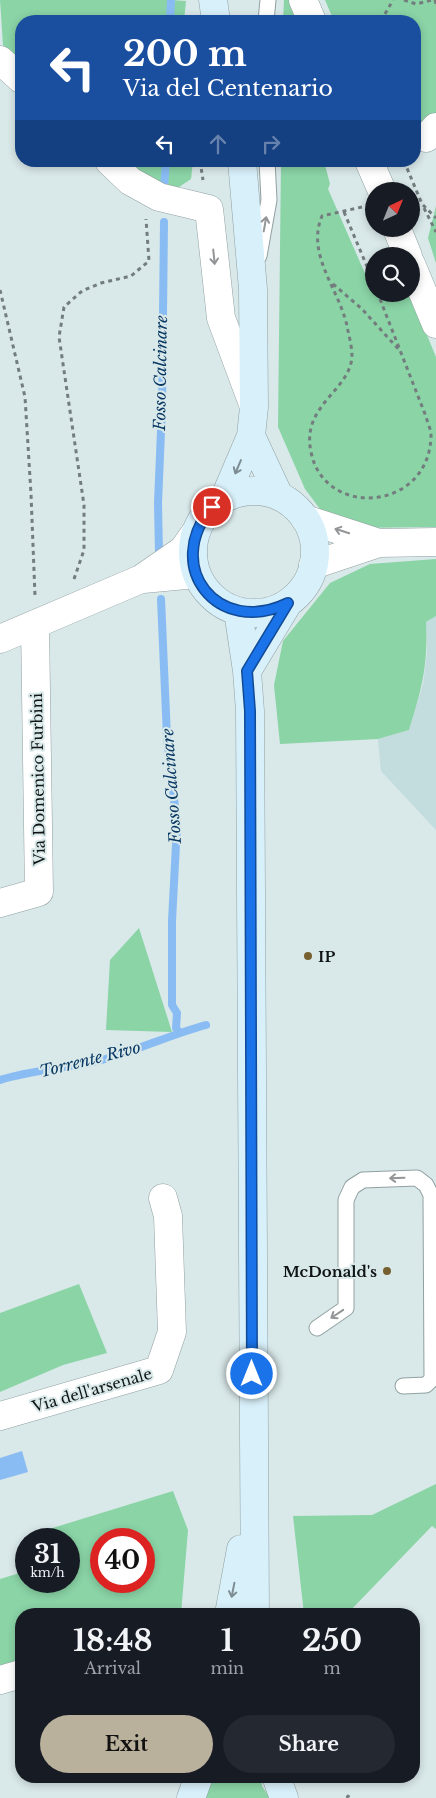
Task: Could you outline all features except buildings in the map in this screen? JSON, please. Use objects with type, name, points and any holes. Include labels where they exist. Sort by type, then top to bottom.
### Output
[{"type":"street","points":[[212,0],[215,15]]},
{"type":"street","points":[[303,0],[309,15]]},
{"type":"street","points":[[0,60],[15,74]]},
{"type":"street","points":[[116,167],[130,180],[159,198],[209,209],[221,318],[254,407]]},
{"type":"street","points":[[225,498],[251,436],[254,407],[253,289],[243,167]]},
{"type":"street","points":[[370,167],[372,182]]},
{"type":"street","points":[[420,286],[436,324]]},
{"type":"street","points":[[251,436],[279,496]]},
{"type":"street","points":[[0,639],[141,580],[183,550],[207,513],[225,498],[252,491],[279,496],[294,506],[305,519],[312,534],[315,549],[313,565],[308,580],[288,603],[247,671]]},
{"type":"street","points":[[305,519],[379,543]]},
{"type":"street","points":[[195,533],[192,547],[196,574],[212,598],[238,611],[264,612],[288,603]]},
{"type":"street","points":[[313,565],[379,543],[436,542]]},
{"type":"street","points":[[141,580],[196,574]]},
{"type":"street","points":[[238,611],[247,671],[250,711],[255,1608]]},
{"type":"street","name":"Via Domenico Furbini","points":[[0,903],[39,892],[36,625]]},
{"type":"street","name":"Via dell'arsenale","points":[[0,1416],[159,1370],[172,1332],[168,1216],[163,1198]]},
{"type":"street","points":[[230,1608],[253,1473]]},
{"type":"street","points":[[0,1680],[15,1676]]},
{"type":"street","points":[[191,1798],[196,1783]]},
{"type":"street","points":[[279,1783],[284,1798]]},
{"type":"lane","points":[[267,15],[268,0]]},
{"type":"lane","points":[[253,289],[269,200],[267,167]]},
{"type":"lane","points":[[317,1328],[346,1308],[346,1200],[352,1187],[363,1180],[417,1178],[426,1185],[431,1195],[432,1378],[426,1384],[403,1386]]},
{"type":"path","points":[[384,15],[392,0]]},
{"type":"path","points":[[404,0],[416,4],[433,0],[436,4]]},
{"type":"path","points":[[407,167],[436,232]]},
{"type":"path","points":[[74,580],[84,550],[84,505],[59,337],[64,307],[82,291],[101,283],[131,276],[149,261],[144,189]]},
{"type":"path","points":[[365,203],[344,212],[322,216],[317,228],[322,261],[347,324],[352,358],[347,372],[318,410],[310,436],[311,451],[315,464],[332,486],[356,497],[374,499],[394,495],[420,472],[428,453],[431,435],[381,302]]},
{"type":"path","points":[[422,204],[436,218]]},
{"type":"path","points":[[344,212],[365,262]]},
{"type":"path","points":[[331,282],[362,309],[401,353]]},
{"type":"path","points":[[0,290],[25,397],[36,625]]},
{"type":"shaded area","points":[[436,616],[436,830],[381,771],[378,739],[409,730],[423,684],[427,653],[426,622]]},
{"type":"green space","points":[[0,0],[186,1],[185,15],[15,15],[15,58],[3,45]]},
{"type":"green space","points":[[284,0],[293,0],[301,15],[283,15]]},
{"type":"green space","points":[[325,0],[436,0],[436,121],[421,137],[421,15],[331,15]]},
{"type":"green space","points":[[129,167],[192,167],[191,179],[176,189],[156,186]]},
{"type":"green space","points":[[281,167],[326,167],[330,184],[328,189],[365,273],[365,302],[413,302],[436,357],[436,527],[351,528],[329,521],[305,489],[278,427]]},
{"type":"green space","points":[[436,206],[436,263],[428,238]]},
{"type":"green space","points":[[436,559],[436,616],[426,622],[426,652],[423,677],[409,730],[378,739],[280,744],[274,685],[283,641],[330,583],[370,564]]},
{"type":"green space","points":[[139,928],[172,1032],[106,1030],[110,960]]},
{"type":"green space","points":[[79,1284],[107,1353],[63,1365],[0,1392],[0,1313]]},
{"type":"green space","points":[[436,1484],[436,1529],[432,1526],[353,1608],[303,1608],[293,1516],[372,1515]]},
{"type":"green space","points":[[173,1491],[188,1530],[182,1608],[15,1608],[15,1665],[0,1669],[0,1579],[15,1574],[15,1593],[80,1593],[80,1528],[53,1528]]},
{"type":"green space","points":[[203,1783],[262,1783],[270,1798],[200,1798]]},
{"type":"water","points":[[22,1451],[28,1472],[0,1480],[0,1458]]},
{"type":"waterway","name":"Fosso Calcinare","points":[[170,15],[171,0]]},
{"type":"waterway","name":"Fosso Calcinare","points":[[164,188],[166,167]]},
{"type":"waterway","name":"Fosso Calcinare","points":[[159,554],[158,503],[162,407],[164,222]]},
{"type":"waterway","name":"Fosso Calcinare","points":[[161,599],[167,737],[177,825],[172,921],[172,1005],[177,1013],[176,1028],[179,1032]]},
{"type":"waterway","name":"Torrente Rivo","points":[[0,1080],[27,1073],[109,1058],[206,1025]]},
{"type":"place","name":"IP","points":[[308,956]]},
{"type":"place","name":"McDonald's","points":[[387,1271]]},
{"type":"route","points":[[212,507],[202,519],[195,533],[192,547],[196,574],[203,587],[212,598],[224,606],[238,611],[255,613],[272,610],[288,603],[247,671],[250,711],[252,1374]]}]
